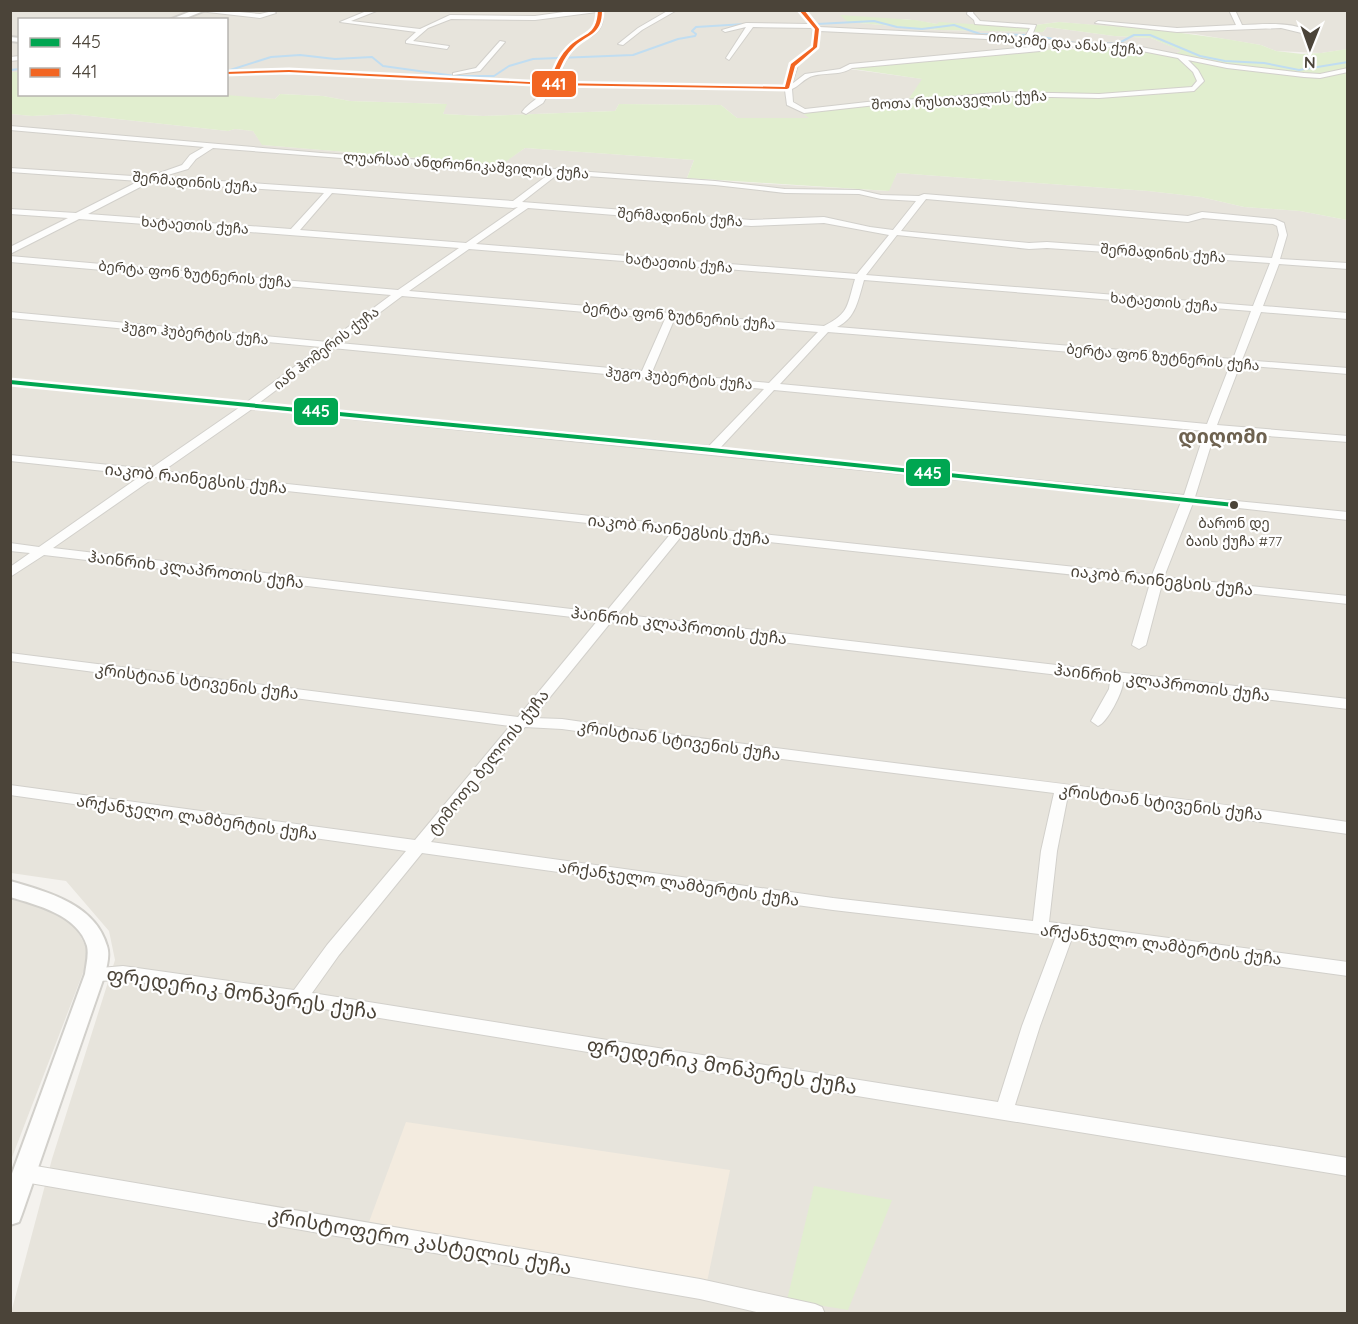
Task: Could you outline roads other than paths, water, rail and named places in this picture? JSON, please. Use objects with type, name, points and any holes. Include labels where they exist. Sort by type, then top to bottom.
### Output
[{"type":"street","points":[[376,10],[343,22],[420,31]]},
{"type":"street","points":[[447,47],[408,42],[420,31],[450,17],[535,18],[598,10],[601,18],[594,33],[575,44],[540,101],[528,107],[526,112]]},
{"type":"street","points":[[621,44],[640,28],[674,10]]},
{"type":"street","points":[[787,88],[793,64],[815,47],[817,28],[801,10]]},
{"type":"street","points":[[970,10],[970,14],[977,19],[977,23],[1034,26],[1028,37]]},
{"type":"street","points":[[1232,10],[1240,28]]},
{"type":"street","points":[[179,18],[202,11],[260,16],[273,12]]},
{"type":"street","points":[[1098,23],[1177,30],[1293,27],[1310,33]]},
{"type":"street","name":"იოაკიმე და ანას ქუჩა","points":[[725,30],[739,25],[1028,37],[1040,41],[1086,46],[1133,46],[1227,66],[1304,75],[1320,76],[1347,70]]},
{"type":"street","points":[[729,58],[750,26]]},
{"type":"street","points":[[228,73],[289,71],[450,77],[551,84],[787,88],[799,83],[807,75],[842,71],[850,66],[1040,49],[1042,46],[1040,41]]},
{"type":"street","points":[[450,77],[478,70],[502,42]]},
{"type":"street","name":"შოთა რუსთაველის ქუჩა","points":[[787,88],[790,103],[804,111],[885,102],[930,102],[1007,94],[1099,96],[1194,89],[1201,81],[1196,71],[1178,56]]},
{"type":"street","name":"ლუარსაბ ანდრონიკაშვილის ქუჩა","points":[[10,128],[211,146],[559,170],[785,190],[859,192],[881,197],[922,197],[1188,219],[1202,215],[1275,222],[1281,225],[1283,235],[1275,262]]},
{"type":"street","points":[[10,251],[151,178],[185,167],[194,157],[211,146]]},
{"type":"street","points":[[525,164],[559,170],[673,173]]},
{"type":"street","name":"შერმადინის ქუჩა","points":[[10,170],[151,178],[751,223],[824,220],[862,228],[1029,246],[1171,252],[1347,266]]},
{"type":"street","points":[[513,205],[559,170]]},
{"type":"street","points":[[293,232],[329,192]]},
{"type":"street","points":[[712,450],[739,424],[770,386],[793,366],[826,329],[844,321],[852,309],[860,277],[898,231],[922,197]]},
{"type":"street","name":"იან ჰომერის ქუჩა","points":[[10,573],[250,405],[400,293],[525,206]]},
{"type":"street","name":"ხატაეთის ქუჩა","points":[[10,212],[293,232],[1347,316]]},
{"type":"street","name":"ბერტა ფონ ზუტნერის ქუჩა","points":[[10,258],[670,317],[1347,371]]},
{"type":"street","points":[[1139,645],[1157,579],[1188,500],[1211,428],[1275,262]]},
{"type":"street","name":"ჰუგო ჰუბერტის ქუჩა","points":[[10,315],[1347,439]]},
{"type":"street","points":[[646,375],[670,317]]},
{"type":"street","points":[[1332,371],[1347,383]]},
{"type":"street","points":[[10,382],[712,450],[1347,516]]},
{"type":"street","name":"იაკობ რაინეგსის ქუჩა","points":[[10,458],[1347,600]]},
{"type":"street","name":"ტიმოთე ბელოის ქუჩა","points":[[298,998],[333,950],[681,529]]},
{"type":"street","name":"ჰაინრიხ კლაპროთის ქუჩა","points":[[10,547],[1347,704]]},
{"type":"street","name":"კრისტიან სტივენის ქუჩა","points":[[10,657],[502,721],[562,724],[1062,790],[1186,804],[1347,828]]},
{"type":"street","points":[[1098,721],[1116,689],[1117,677]]},
{"type":"street","name":"არქანჯელო ლამბერტის ქუჩა","points":[[10,790],[833,904],[1066,930],[1347,969]]},
{"type":"street","points":[[1040,928],[1049,851],[1062,790]]},
{"type":"street","points":[[10,889],[70,910],[87,927],[98,948],[95,974],[10,1214]]},
{"type":"street","points":[[1004,1112],[1031,1026],[1066,930]]},
{"type":"street","name":"ფრედერიკ მონპერეს ქუჩა","points":[[95,974],[123,973],[298,998],[1347,1167]]},
{"type":"street","name":"კრისტოფერო კასტელის ქუჩა","points":[[24,1173],[676,1285],[815,1314]]},
{"type":"waterway","points":[[817,24],[874,21],[897,27],[922,29],[954,25],[980,34],[1030,35],[1076,43],[1119,43],[1134,35],[1150,35],[1200,56],[1225,61],[1264,63],[1299,70],[1348,62]]},
{"type":"waterway","points":[[228,71],[271,57],[300,55],[335,59],[372,57],[383,66],[455,76],[494,76],[509,66],[533,59],[633,55],[678,39],[695,36],[696,34],[692,31],[696,27],[745,24]]},
{"type":"waterway","points":[[10,70],[18,69]]},
{"type":"place","name":"ბარონ დე ბაის ქუჩა #77","points":[[1234,505]]},
{"type":"district","name":"დიღომი","points":[[1223,436]]}]
